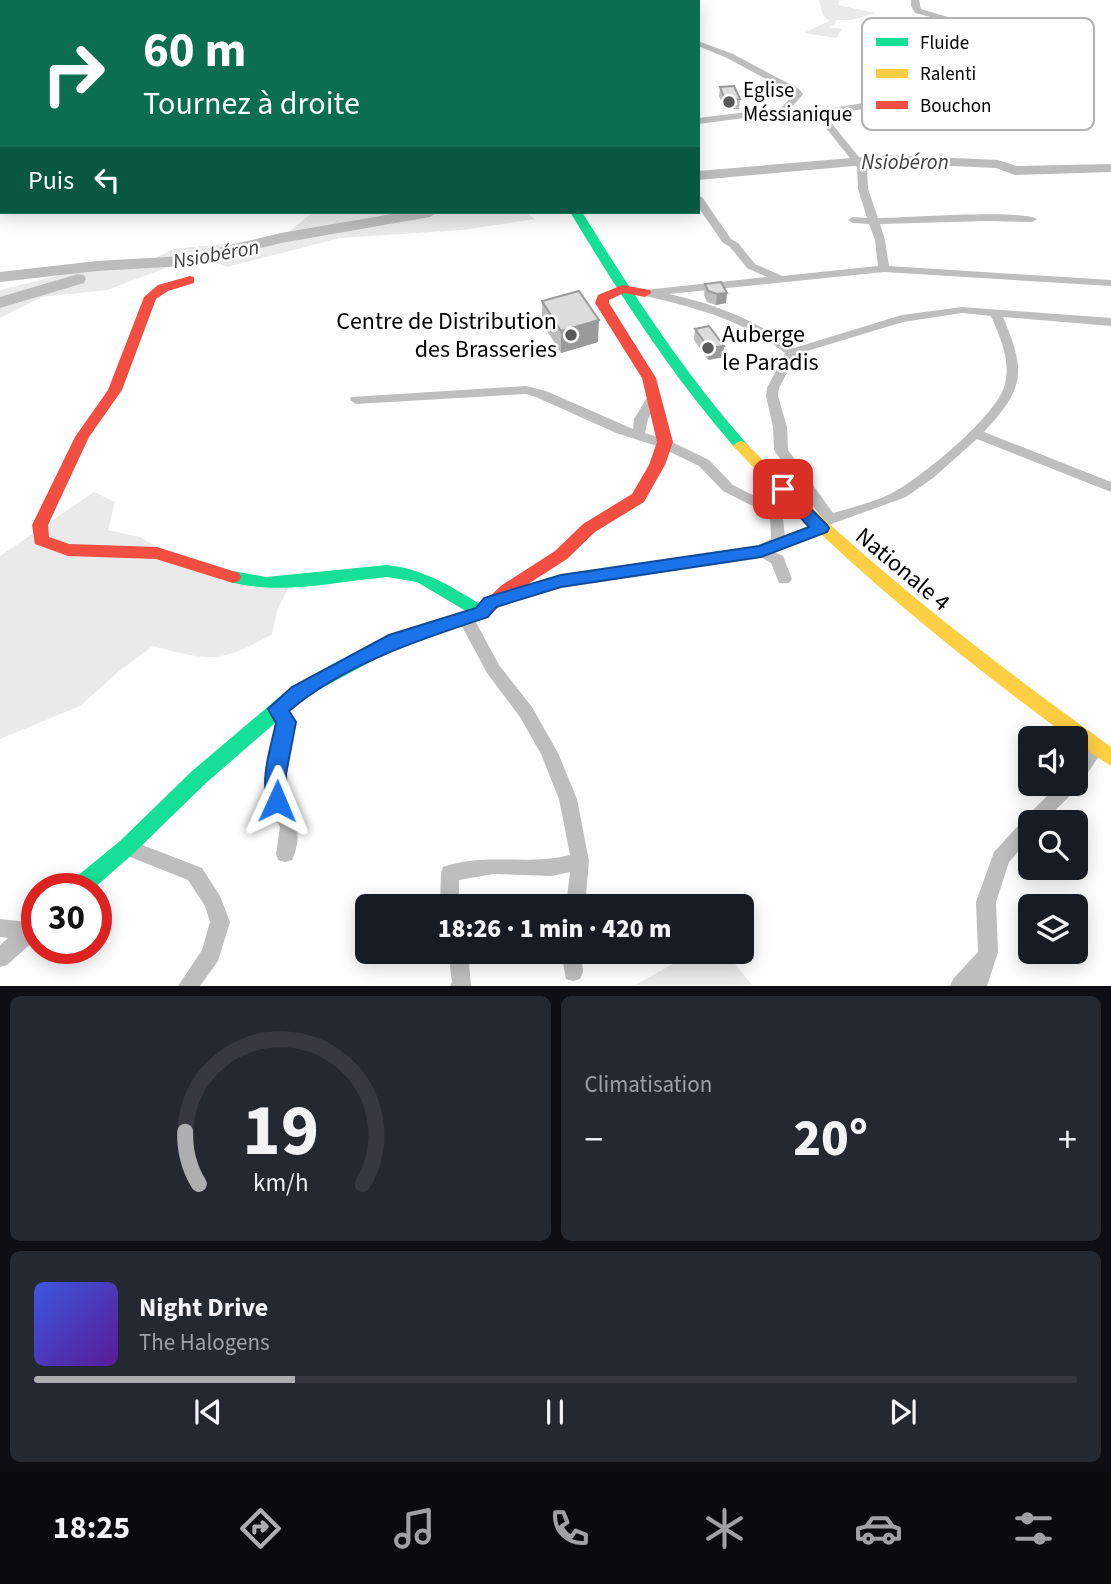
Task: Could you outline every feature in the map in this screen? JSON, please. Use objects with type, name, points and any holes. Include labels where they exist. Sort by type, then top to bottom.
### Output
[{"type":"main road","name":"Nationale 4","points":[[577,214],[664,354],[697,396],[822,524],[914,610],[1104,753]]},
{"type":"main road","points":[[190,280],[163,288],[150,298],[115,390],[82,437],[40,525],[41,540],[52,547],[159,553],[248,582],[266,583],[387,572],[408,573],[423,578],[479,611]]},
{"type":"main road","points":[[97,873],[199,777],[278,709],[314,682],[396,640],[479,611],[561,555],[589,528],[638,498],[657,465],[665,444],[649,378],[641,362],[604,310],[603,298],[622,289],[645,293]]},
{"type":"street","points":[[915,0],[918,11],[942,18]]},
{"type":"street","points":[[700,44],[730,55],[799,94],[784,110]]},
{"type":"street","points":[[797,99],[815,111],[858,159],[862,167],[863,190],[880,240],[884,268]]},
{"type":"street","points":[[700,121],[784,110],[815,111],[862,107]]},
{"type":"street","points":[[700,202],[727,241],[734,245],[751,265],[779,279]]},
{"type":"street","points":[[853,220],[874,222],[992,216],[1032,219]]},
{"type":"street","points":[[645,293],[884,268],[1111,283]]},
{"type":"street","points":[[645,293],[677,298],[746,322],[771,335],[792,352]]},
{"type":"street","points":[[822,524],[781,450],[780,426],[772,396],[773,388],[792,352],[914,317],[962,310],[1111,322]]},
{"type":"street","points":[[577,894],[580,862],[568,799],[549,753],[526,712],[493,669],[479,611],[561,581],[761,551],[822,524],[900,495],[925,478],[995,414],[1011,389],[1012,350],[996,313]]},
{"type":"street","points":[[356,400],[505,389],[541,394],[638,436],[665,444],[704,463],[728,488],[777,513],[778,541],[761,551]]},
{"type":"street","points":[[638,436],[641,419],[653,399]]},
{"type":"street","points":[[975,433],[1111,487]]},
{"type":"street","points":[[761,551],[778,560],[784,579]]},
{"type":"street","points":[[278,709],[286,722],[275,785],[277,801],[289,827],[285,853]]},
{"type":"street","points":[[1088,767],[1104,753]]},
{"type":"street","points":[[1045,810],[1059,796]]},
{"type":"street","points":[[977,985],[988,951],[986,902],[1001,858],[1018,839]]},
{"type":"street","points":[[127,847],[195,874],[213,902],[220,922],[211,954],[188,985]]},
{"type":"street","points":[[450,894],[450,873],[494,866],[552,868],[580,862]]},
{"type":"street","points":[[0,928],[21,928]]},
{"type":"street","points":[[0,958],[21,939]]},
{"type":"street","points":[[960,985],[988,951]]},
{"type":"street","points":[[459,964],[460,985]]},
{"type":"shaded area","points":[[819,0],[840,0],[838,5],[875,13],[852,20],[836,20],[835,25],[829,27],[842,29],[836,38],[804,33],[829,21],[823,15]]},
{"type":"shaded area","points":[[311,214],[528,214],[535,219],[463,230],[340,238],[227,267],[216,262],[184,261],[107,290],[42,297],[0,318],[0,290],[97,266],[144,263],[174,249],[281,238]]},
{"type":"shaded area","points":[[94,492],[115,502],[108,530],[140,537],[190,566],[259,577],[294,576],[277,611],[272,634],[239,651],[214,657],[187,655],[153,646],[118,672],[80,706],[0,739],[0,556]]},
{"type":"shaded area","points":[[673,964],[735,964],[752,985],[635,985]]},
{"type":"building","points":[[734,86],[740,99],[725,100],[720,87]]},
{"type":"building","points":[[721,282],[727,293],[708,291],[705,284]]},
{"type":"building","points":[[579,291],[599,320],[561,331],[542,301]]},
{"type":"building","points":[[709,326],[724,346],[709,348],[695,329]]},
{"type":"waterway","name":"Nsiobéron","points":[[700,176],[887,159],[998,164],[1015,171],[1111,168]]},
{"type":"waterway","name":"Nsiobéron","points":[[0,277],[97,266],[184,261],[281,238],[419,214]]},
{"type":"waterway","points":[[0,303],[78,279]]},
{"type":"traffic: fast","points":[[577,214],[652,333],[694,390],[741,446]]},
{"type":"traffic: fast","points":[[233,577],[266,583],[387,571],[408,573],[423,578],[482,613]]},
{"type":"traffic: fast","points":[[97,873],[199,777],[298,692],[396,640],[436,628]]},
{"type":"traffic: slow","points":[[741,446],[826,532],[871,572],[965,649],[1111,758]]},
{"type":"traffic: jam","points":[[190,280],[163,288],[150,297],[115,390],[82,437],[40,525],[41,540],[68,550],[157,553],[233,577]]},
{"type":"traffic: jam","points":[[436,628],[482,613],[508,589],[561,555],[589,528],[638,498],[657,465],[665,442],[649,378],[602,303],[603,298],[622,289],[645,293]]},
{"type":"place","name":"Eglise Méssianique","points":[[729,102]]},
{"type":"place","name":"Centre de Distribution des Brasseries","points":[[571,335]]},
{"type":"place","name":"Auberge le Paradis","points":[[708,348]]},
{"type":"route","points":[[277,801],[276,774],[285,739],[286,722],[278,709],[299,692],[337,669],[396,640],[482,613],[490,602],[561,581],[761,551],[821,528],[783,489]]}]
